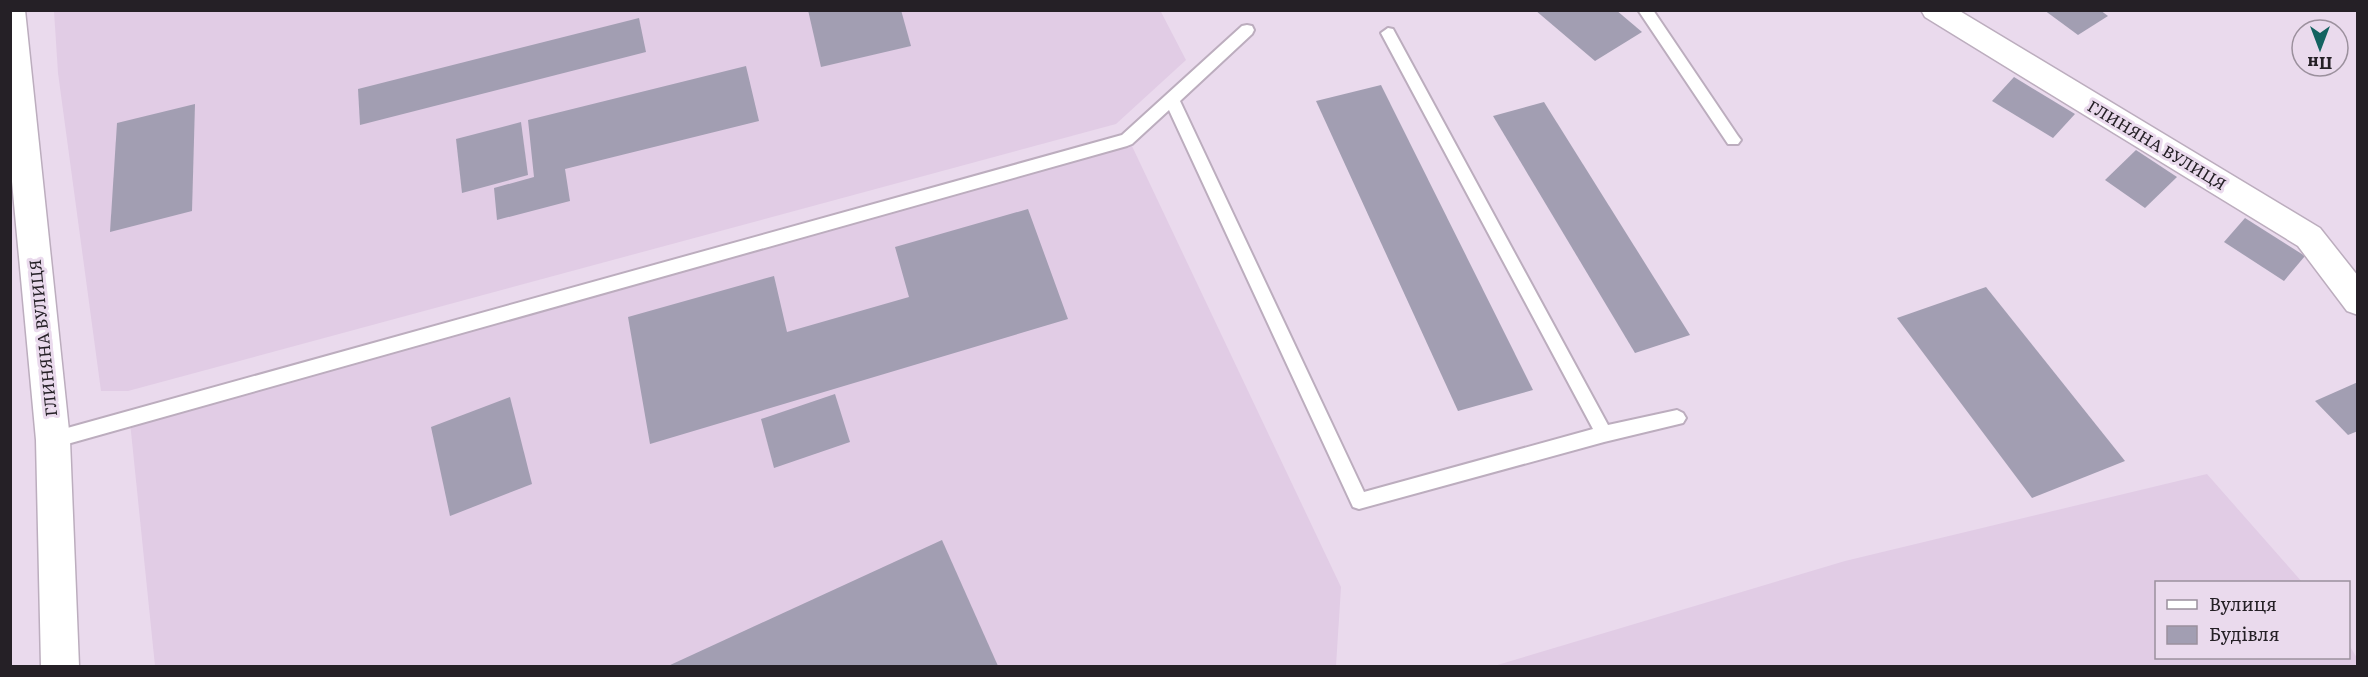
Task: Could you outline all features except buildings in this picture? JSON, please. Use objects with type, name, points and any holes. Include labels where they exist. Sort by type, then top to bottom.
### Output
[{"type":"street","name":"ГЛИНЯНА ВУЛИЦЯ","points":[[11,10],[53,440],[60,666]]},
{"type":"street","name":"ГЛИНЯНА ВУЛИЦЯ","points":[[1935,10],[2309,237],[2358,302]]},
{"type":"lane","points":[[1645,10],[1733,140]]},
{"type":"lane","points":[[53,440],[1127,140],[1247,30]]},
{"type":"lane","points":[[1388,33],[1604,434]]},
{"type":"lane","points":[[1172,100],[1359,501],[1604,434],[1677,418]]},
{"type":"shaded area","points":[[1160,10],[1186,60],[1116,124],[128,391],[101,391],[58,73],[54,11]]},
{"type":"shaded area","points":[[1131,144],[1341,587],[1336,666],[155,666],[130,422]]},
{"type":"shaded area","points":[[2207,474],[2301,581],[2155,581],[2155,659],[2350,659],[2350,647],[2357,658],[2357,666],[1494,666],[1845,561]]}]
